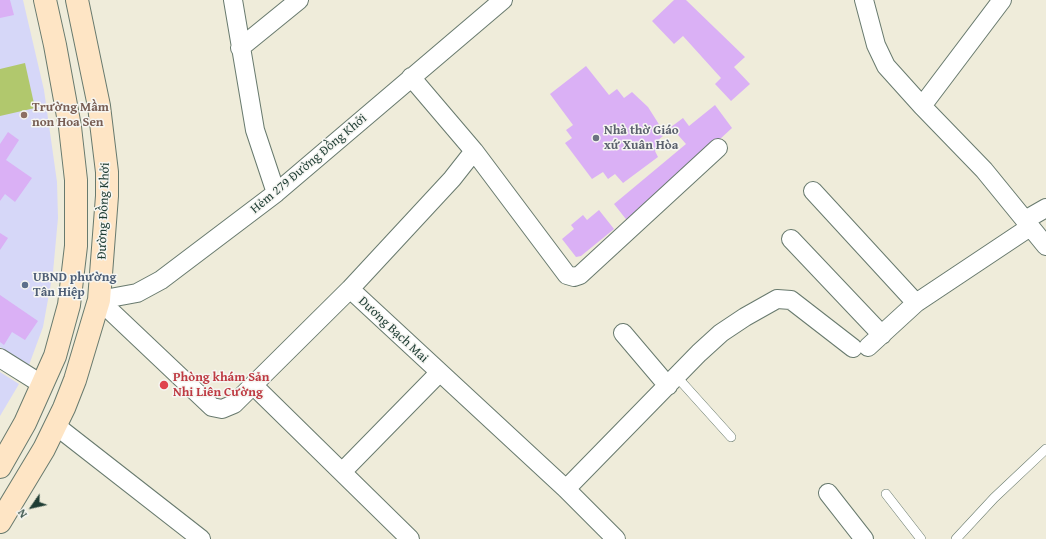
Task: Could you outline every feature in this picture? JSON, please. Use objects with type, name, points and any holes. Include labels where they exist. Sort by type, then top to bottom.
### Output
[{"type":"main road","name":"Đường Đồng Khởi","points":[[0,467],[25,423],[44,385],[55,356],[69,305],[76,246],[76,180],[68,119],[55,45],[45,0]]},
{"type":"main road","name":"Đường Đồng Khởi","points":[[0,522],[29,476],[55,425],[75,380],[99,300],[107,196],[107,172],[99,106],[77,0]]},
{"type":"street","points":[[233,0],[255,130],[276,193]]},
{"type":"street","points":[[240,48],[299,0]]},
{"type":"street","points":[[864,0],[876,45],[886,66],[922,106],[984,170],[1046,246]]},
{"type":"street","points":[[922,106],[1002,0]]},
{"type":"street","name":"Hẻm 279 Đường Đồng Khởi","points":[[99,300],[138,293],[151,286],[276,193],[501,1]]},
{"type":"street","points":[[411,78],[474,151],[567,275],[574,277],[580,275],[718,148]]},
{"type":"street","points":[[350,289],[452,179],[474,151]]},
{"type":"street","points":[[813,191],[916,303]]},
{"type":"street","points":[[566,489],[699,353],[721,333],[745,317],[777,299],[791,300],[861,347],[882,335],[916,303],[1046,208]]},
{"type":"street","points":[[791,239],[882,335]]},
{"type":"street","name":"Dương Bạch Mai","points":[[99,300],[212,407],[222,409],[234,404],[254,386],[350,289],[566,489],[616,539]]},
{"type":"street","points":[[623,333],[673,381]]},
{"type":"street","points":[[0,358],[44,385]]},
{"type":"street","points":[[342,472],[439,373]]},
{"type":"street","points":[[254,386],[410,539]]},
{"type":"street","points":[[55,425],[192,536]]},
{"type":"street","points":[[828,493],[864,539]]},
{"type":"lane","points":[[673,381],[731,437]]},
{"type":"lane","points":[[956,539],[994,498],[1046,449]]},
{"type":"lane","points":[[886,494],[921,539]]},
{"type":"shaded area","name":"Trường Mầm non Hoa Sen","points":[[0,0],[23,0],[44,90],[57,182],[58,218],[53,272],[43,327],[29,365],[0,347]]},
{"type":"shaded area","points":[[0,372],[19,384],[0,416]]},
{"type":"green space","points":[[25,63],[35,108],[0,116],[0,69]]},
{"type":"building","points":[[0,0],[10,0],[14,15],[0,18]]},
{"type":"building","points":[[674,0],[686,0],[745,57],[734,67],[750,84],[731,101],[715,84],[721,78],[683,36],[674,44],[652,21]]},
{"type":"building","points":[[586,66],[609,95],[617,89],[624,98],[632,92],[648,107],[660,126],[657,128],[663,136],[657,141],[660,147],[655,151],[658,157],[623,183],[615,174],[608,179],[603,172],[592,179],[565,143],[572,138],[566,130],[573,125],[550,94]]},
{"type":"building","points":[[715,105],[732,128],[629,223],[614,204],[686,144],[671,127],[683,118],[689,126]]},
{"type":"building","points":[[8,132],[19,140],[6,160],[32,178],[15,202],[5,194],[0,201],[0,144]]},
{"type":"building","points":[[599,210],[614,229],[581,256],[576,257],[562,239],[574,229],[571,225],[583,215],[587,220]]},
{"type":"building","points":[[0,233],[8,238],[0,250]]},
{"type":"building","points":[[0,295],[38,321],[25,340],[12,332],[4,345],[0,342]]},
{"type":"place","name":"Trường Mầm non Hoa Sen","points":[[24,115]]},
{"type":"place","name":"Nhà thờ Giáo xứ Xuân Hòa","points":[[596,138]]},
{"type":"place","name":"UBND phường Tân Hiệp","points":[[25,285]]},
{"type":"place","name":"Phòng khám Sản Nhi Liên Cường","points":[[164,385]]}]
